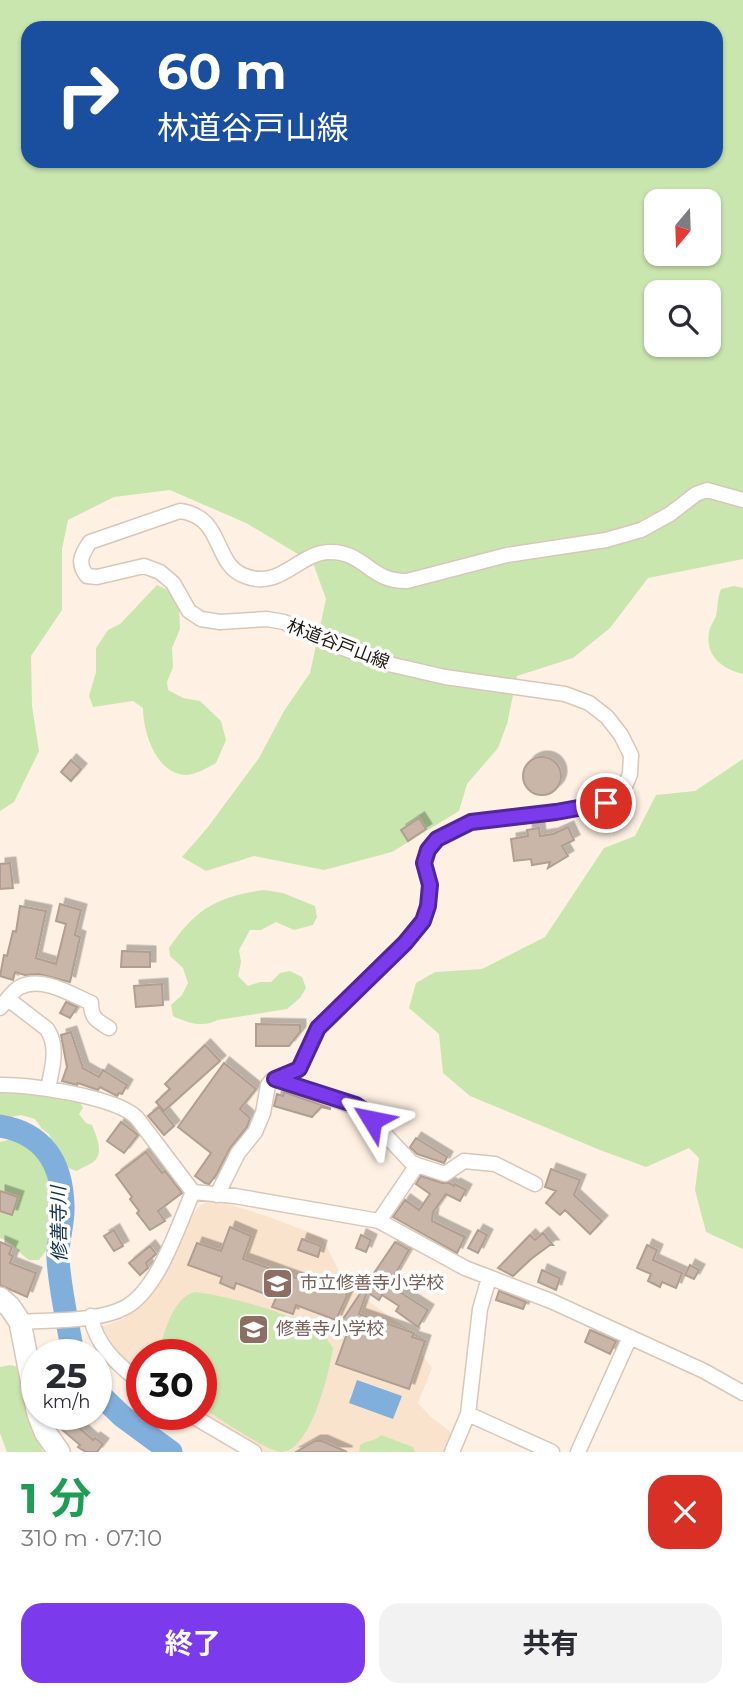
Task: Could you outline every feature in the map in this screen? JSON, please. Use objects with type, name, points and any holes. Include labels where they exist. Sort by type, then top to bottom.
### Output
[{"type":"main road","points":[[0,1298],[25,1322],[27,1339]]},
{"type":"main road","points":[[44,1430],[58,1452]]},
{"type":"street","name":"林道谷戸山線","points":[[275,1079],[299,1069],[318,1028],[405,943],[423,921],[430,885],[424,863],[428,850],[437,839],[471,822],[556,812],[615,800],[623,791],[630,774],[631,755],[607,716],[577,698],[445,677],[393,665],[331,644],[284,622],[267,619],[220,622],[201,619],[189,611],[173,583],[159,572],[144,566],[97,577],[87,576],[80,561],[90,542],[173,514],[191,513],[211,527],[228,564],[243,576],[260,579],[282,575],[314,556],[337,552],[363,562],[380,577],[407,581],[507,555],[623,536],[649,526],[696,494],[708,490],[743,500]]},
{"type":"street","points":[[48,1089],[54,1054],[51,1035],[47,1028],[4,1004],[22,986],[55,987],[91,1003],[95,1020],[109,1028]]},
{"type":"street","points":[[217,1195],[238,1153],[255,1132],[263,1113],[268,1085],[275,1079],[361,1109],[416,1165],[445,1174],[464,1161],[495,1164],[535,1184]]},
{"type":"street","points":[[0,1085],[21,1084],[48,1089],[99,1101],[132,1113],[193,1192],[379,1220],[442,1256],[489,1278],[551,1301],[704,1371],[743,1393]]},
{"type":"street","points":[[379,1220],[416,1165]]},
{"type":"street","points":[[25,1322],[88,1317],[125,1307],[141,1294],[156,1273],[193,1192]]},
{"type":"street","points":[[452,1452],[468,1414],[480,1309],[489,1278]]},
{"type":"street","points":[[88,1317],[106,1351],[126,1369]]},
{"type":"street","points":[[578,1452],[630,1337]]},
{"type":"street","points":[[468,1414],[552,1452]]},
{"type":"street","points":[[216,1430],[254,1452]]},
{"type":"shaded area","name":"修善寺小学校","points":[[207,1202],[231,1205],[322,1237],[344,1281],[353,1290],[427,1341],[422,1355],[432,1368],[418,1403],[451,1432],[446,1452],[262,1452],[217,1425],[217,1339],[126,1339],[126,1364],[112,1352],[112,1339],[105,1339],[101,1327],[123,1319],[149,1297],[199,1206]]},
{"type":"green space","points":[[0,0],[743,0],[743,559],[648,578],[610,628],[573,658],[517,676],[507,724],[498,748],[467,784],[459,811],[392,852],[324,870],[254,856],[206,871],[182,857],[208,827],[259,758],[284,711],[310,673],[326,599],[313,563],[246,523],[170,490],[114,497],[68,520],[62,549],[62,610],[31,656],[32,706],[39,751],[14,802],[0,811]]},
{"type":"green space","points":[[157,585],[172,592],[179,605],[180,629],[172,648],[173,667],[167,682],[168,690],[183,698],[200,701],[221,721],[226,740],[216,763],[189,775],[175,773],[159,759],[145,728],[143,708],[133,701],[93,707],[89,696],[96,672],[96,648],[108,630],[120,624]]},
{"type":"green space","points":[[734,586],[743,588],[743,674],[722,665],[712,655],[708,640],[721,589]]},
{"type":"green space","points":[[743,759],[743,1249],[706,1232],[695,1190],[699,1158],[689,1148],[646,1167],[470,1096],[443,1073],[439,1034],[409,1008],[416,983],[435,972],[482,969],[545,937],[604,848],[635,836],[656,795],[695,791]]},
{"type":"green space","points":[[264,890],[283,893],[315,906],[317,917],[313,925],[294,930],[276,922],[261,930],[250,930],[239,950],[241,962],[238,976],[248,986],[271,982],[280,973],[290,971],[302,977],[306,988],[300,998],[287,1009],[206,1024],[173,1016],[171,1005],[182,995],[188,983],[183,968],[170,956],[169,948],[188,923],[209,907],[233,896]]},
{"type":"green space","points":[[0,1089],[79,1100],[83,1108],[79,1114],[86,1123],[92,1125],[97,1139],[97,1158],[77,1171],[64,1165],[55,1152],[49,1134],[35,1119],[21,1115],[0,1119]]},
{"type":"green space","points":[[16,1138],[42,1157],[54,1186],[55,1220],[49,1247],[39,1260],[29,1260],[0,1238],[0,1142]]},
{"type":"green space","points":[[195,1292],[225,1297],[293,1318],[319,1331],[333,1348],[317,1408],[310,1425],[292,1448],[281,1452],[262,1445],[217,1417],[217,1339],[163,1339],[170,1317],[187,1295]]},
{"type":"green space","points":[[0,1367],[18,1367],[21,1383],[21,1430],[33,1430],[43,1452],[7,1452],[0,1433]]},
{"type":"green space","points":[[381,1435],[413,1447],[415,1452],[359,1452],[360,1445]]},
{"type":"water","points":[[357,1380],[402,1396],[393,1419],[349,1403]]},
{"type":"building","points":[[542,757],[556,762],[561,776],[556,790],[542,795],[528,790],[523,776],[528,762]]},
{"type":"building","points":[[71,760],[81,769],[71,781],[61,772]]},
{"type":"building","points":[[419,818],[426,829],[408,841],[401,830]]},
{"type":"building","points":[[568,827],[574,840],[562,846],[568,856],[548,868],[550,862],[532,865],[531,859],[514,861],[511,839],[528,836],[527,830],[539,828],[540,836]]},
{"type":"building","points":[[10,863],[13,888],[0,889],[0,864]]},
{"type":"building","points":[[60,904],[81,910],[75,935],[80,937],[70,982],[39,974],[25,975],[15,972],[13,980],[0,976],[4,955],[7,956],[13,931],[16,932],[20,906],[46,911],[36,958],[56,964],[66,924],[56,921]]},
{"type":"building","points":[[122,951],[150,952],[150,967],[121,967]]},
{"type":"building","points":[[162,984],[163,1005],[136,1007],[134,986]]},
{"type":"building","points":[[66,1002],[77,1007],[70,1018],[60,1013]]},
{"type":"building","points":[[256,1024],[300,1025],[300,1032],[289,1046],[256,1046]]},
{"type":"building","points":[[71,1032],[83,1068],[99,1077],[103,1070],[127,1085],[122,1094],[117,1096],[100,1087],[98,1090],[62,1081],[67,1067],[61,1035]]},
{"type":"building","points":[[205,1045],[220,1061],[164,1111],[156,1102],[170,1089],[165,1084]]},
{"type":"building","points":[[224,1063],[256,1089],[240,1109],[250,1118],[247,1127],[230,1148],[209,1184],[195,1176],[211,1153],[178,1127]]},
{"type":"building","points":[[284,1092],[330,1109],[321,1107],[312,1117],[274,1106],[277,1094],[283,1096]]},
{"type":"building","points":[[159,1107],[174,1126],[164,1135],[148,1116]]},
{"type":"building","points":[[121,1122],[138,1135],[124,1153],[107,1141]]},
{"type":"building","points":[[416,1138],[447,1157],[444,1163],[417,1154],[410,1147]]},
{"type":"building","points":[[146,1152],[182,1193],[158,1211],[165,1221],[150,1230],[137,1213],[139,1211],[130,1199],[132,1197],[116,1175]]},
{"type":"building","points":[[551,1169],[580,1180],[574,1195],[602,1221],[590,1234],[565,1210],[560,1215],[546,1203],[556,1191],[545,1187]]},
{"type":"building","points":[[421,1176],[454,1186],[455,1184],[466,1190],[460,1201],[446,1194],[433,1212],[432,1221],[465,1237],[457,1253],[393,1217],[405,1200],[419,1210],[430,1194],[416,1184]]},
{"type":"building","points":[[0,1191],[18,1197],[12,1215],[0,1211]]},
{"type":"building","points":[[230,1227],[251,1236],[243,1259],[321,1287],[322,1283],[345,1291],[347,1296],[336,1320],[296,1305],[293,1314],[272,1307],[276,1298],[236,1283],[234,1289],[220,1283],[222,1277],[188,1265],[197,1243],[221,1251]]},
{"type":"building","points":[[114,1230],[123,1246],[114,1251],[104,1236]]},
{"type":"building","points":[[478,1230],[487,1235],[478,1253],[468,1248]]},
{"type":"building","points":[[543,1233],[553,1245],[531,1259],[513,1276],[498,1268],[530,1235],[535,1240]]},
{"type":"building","points":[[361,1235],[371,1240],[366,1252],[356,1248]]},
{"type":"building","points":[[302,1239],[321,1246],[318,1257],[298,1250]]},
{"type":"building","points":[[0,1242],[12,1247],[9,1254],[13,1256],[10,1263],[36,1273],[27,1297],[0,1285]]},
{"type":"building","points":[[395,1242],[409,1250],[393,1278],[404,1286],[400,1292],[428,1310],[418,1327],[396,1311],[399,1306],[382,1295],[379,1300],[367,1292],[359,1314],[414,1333],[412,1337],[425,1341],[409,1389],[336,1364],[350,1325],[341,1322]]},
{"type":"building","points":[[647,1245],[657,1250],[653,1260],[682,1273],[676,1288],[662,1282],[660,1287],[648,1281],[651,1274],[637,1268]]},
{"type":"building","points":[[150,1246],[156,1254],[146,1263],[148,1268],[140,1275],[129,1263]]},
{"type":"building","points":[[690,1265],[699,1270],[694,1279],[685,1275]]},
{"type":"building","points":[[542,1270],[560,1278],[556,1290],[538,1282]]},
{"type":"building","points":[[499,1291],[526,1302],[523,1309],[496,1300]]},
{"type":"building","points":[[590,1330],[616,1341],[610,1354],[585,1342]]},
{"type":"building","points":[[62,1430],[82,1430],[93,1440],[95,1438],[103,1444],[97,1452],[86,1452],[78,1447],[80,1445]]},
{"type":"building","points":[[315,1441],[322,1441],[347,1452],[296,1452]]},
{"type":"waterway","name":"修善寺川","points":[[0,1126],[28,1135],[39,1143],[54,1163],[59,1176],[63,1212],[58,1259],[70,1339]]},
{"type":"waterway","name":"修善寺川","points":[[112,1406],[171,1452]]},
{"type":"place","name":"市立修善寺小学校","points":[[277,1283]]},
{"type":"place","name":"修善寺小学校","points":[[253,1329]]},
{"type":"route","points":[[372,1120],[356,1105],[275,1079],[299,1069],[318,1028],[405,943],[423,921],[430,885],[424,863],[428,850],[447,832],[471,822],[606,803]]}]
